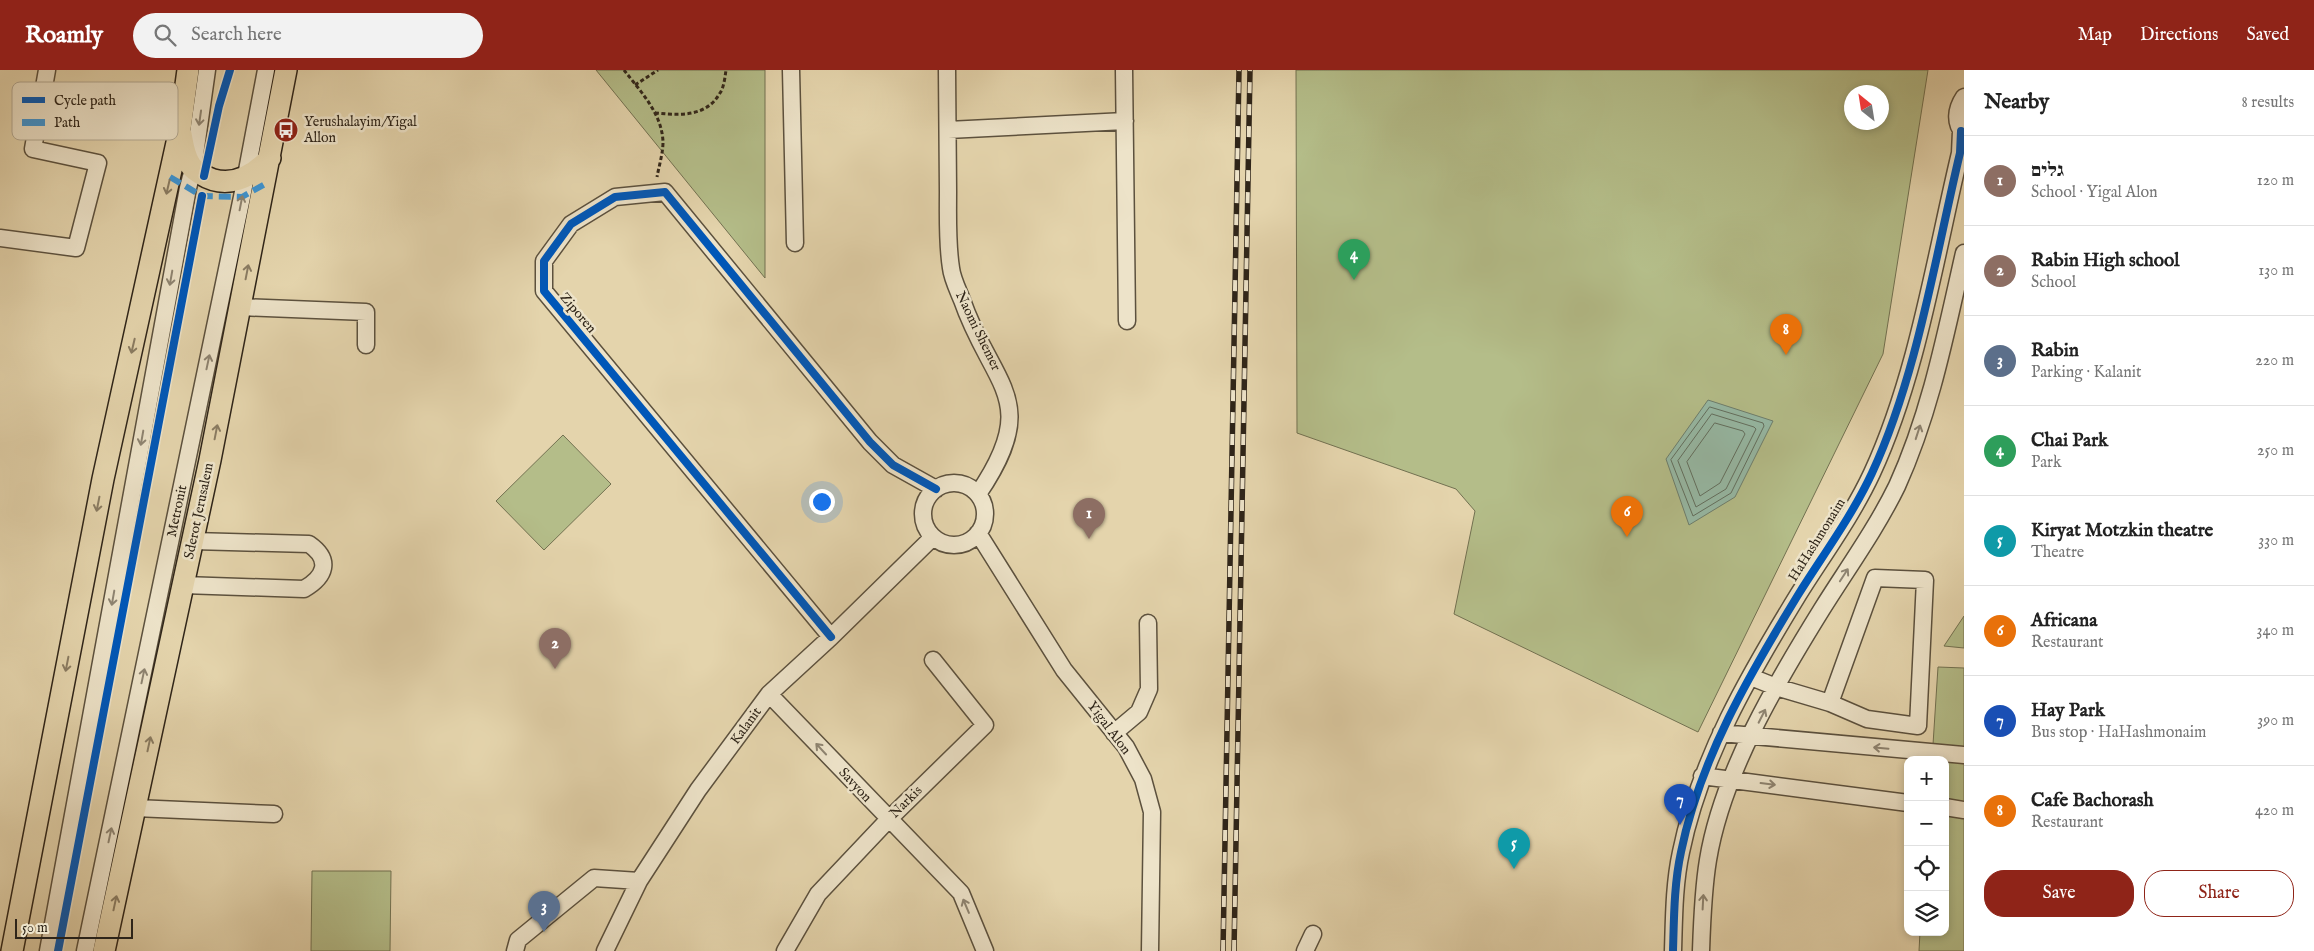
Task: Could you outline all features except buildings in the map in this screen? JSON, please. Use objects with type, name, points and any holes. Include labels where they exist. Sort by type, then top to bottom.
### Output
[{"type":"main road","points":[[178,138],[188,70]]},
{"type":"main road","name":"Sderot Jerusalem","points":[[104,951],[193,541],[286,70]]},
{"type":"main road","points":[[180,129],[185,153],[193,169],[214,180],[229,183],[244,178],[258,171],[270,158]]},
{"type":"main road","points":[[12,951],[103,479],[178,140]]},
{"type":"street","points":[[48,951],[193,169],[207,70]]},
{"type":"street","name":"Metronit","points":[[85,951],[242,196],[266,70]]},
{"type":"street","points":[[791,70],[795,243]]},
{"type":"street","name":"Naomi Shemer","points":[[947,70],[951,269],[966,312],[1000,375],[1008,400],[1010,426],[1005,448],[995,469],[978,494]]},
{"type":"street","points":[[1124,70],[1127,321]]},
{"type":"street","name":"HaHashmonaim","points":[[1673,951],[1680,855],[1702,776],[1721,733],[1750,677],[1861,492],[1886,439],[1908,376],[1960,154],[1963,133],[1956,114],[1964,98]]},
{"type":"street","points":[[948,130],[1125,121]]},
{"type":"street","points":[[0,238],[76,248],[98,163],[32,149],[34,140]]},
{"type":"street","points":[[655,193],[665,192],[870,442],[893,465],[936,489]]},
{"type":"street","name":"Ziporen","points":[[655,193],[615,197],[570,224],[544,261],[544,291],[831,637]]},
{"type":"street","points":[[1701,951],[1708,860],[1718,818],[1731,780],[1776,687],[1896,488],[1913,449],[1935,384],[1964,253]]},
{"type":"street","points":[[240,307],[366,312],[366,345]]},
{"type":"street","points":[[950,483],[961,484],[978,494],[985,514],[978,532],[961,544],[951,544],[933,537],[927,529],[923,510],[926,500],[936,489],[950,483]]},
{"type":"street","name":"Yigal Alon","points":[[978,532],[1064,670],[1126,747],[1143,779],[1152,812],[1150,951]]},
{"type":"street","name":"Kalanit","points":[[605,951],[639,881],[698,790],[769,694],[831,637],[933,537]]},
{"type":"street","points":[[183,585],[304,589],[316,582],[324,571],[323,560],[318,551],[309,544],[193,541]]},
{"type":"street","points":[[1750,677],[1830,703],[1867,720],[1918,726],[1925,580],[1876,578],[1830,703]]},
{"type":"street","points":[[1114,733],[1139,712],[1149,689],[1148,623]]},
{"type":"street","name":"Narkis","points":[[785,951],[818,894],[888,820],[985,725],[934,660]]},
{"type":"street","name":"Savyon","points":[[769,694],[888,820],[961,893],[986,951]]},
{"type":"street","points":[[1721,733],[1964,755]]},
{"type":"street","points":[[1702,776],[1904,802]]},
{"type":"street","points":[[135,808],[274,814]]},
{"type":"street","points":[[1949,808],[1964,810]]},
{"type":"street","points":[[515,951],[518,940],[594,878],[639,881]]},
{"type":"street","points":[[1305,951],[1313,934]]},
{"type":"path","points":[[624,70],[652,106],[663,142],[655,193]]},
{"type":"path","points":[[635,85],[658,70]]},
{"type":"path","points":[[655,113],[688,116],[709,106],[720,93],[726,70]]},
{"type":"shaded area","points":[[596,70],[765,70],[765,278]]},
{"type":"shaded area","points":[[1296,70],[1928,70],[1883,354],[1698,732],[1454,614],[1475,511],[1456,489],[1297,433]]},
{"type":"shaded area","points":[[563,435],[611,484],[544,550],[496,501]]},
{"type":"shaded area","points":[[1964,616],[1964,648],[1944,646]]},
{"type":"shaded area","points":[[1938,667],[1964,668],[1964,951],[1919,951],[1920,936],[1949,936],[1949,756],[1932,756]]},
{"type":"shaded area","points":[[312,871],[391,871],[390,951],[311,951]]},
{"type":"water","points":[[1708,400],[1773,421],[1735,497],[1689,525],[1666,459]]},
{"type":"railway","points":[[1223,951],[1239,70]]},
{"type":"railway","points":[[1234,951],[1250,70]]},
{"type":"marked path","points":[[170,177],[202,196],[242,197],[265,184]]},
{"type":"cycle path","points":[[204,176],[219,106],[230,70]]},
{"type":"cycle path","points":[[1673,951],[1676,889],[1681,852],[1689,818],[1713,751],[1744,687],[1762,656],[1798,595],[1856,505],[1888,436],[1924,316],[1960,153],[1961,131]]},
{"type":"cycle path","points":[[831,637],[544,291],[544,261],[571,224],[615,197],[665,192],[870,442],[893,465],[936,489]]},
{"type":"cycle path","points":[[58,951],[202,196]]},
{"type":"place","name":"Yerushalayim/Yigal Allon","points":[[286,130]]},
{"type":"place","name":"Chai Park","points":[[1354,280]]},
{"type":"place","name":"Cafe Bachorash","points":[[1786,355]]},
{"type":"place","name":"Africana","points":[[1627,537]]},
{"type":"place","name":"גלים","points":[[1089,539]]},
{"type":"place","name":"Rabin High school","points":[[555,669]]},
{"type":"place","name":"Hay Park","points":[[1680,825]]},
{"type":"place","name":"Kiryat Motzkin theatre","points":[[1514,869]]},
{"type":"place","name":"Rabin","points":[[544,932]]}]
